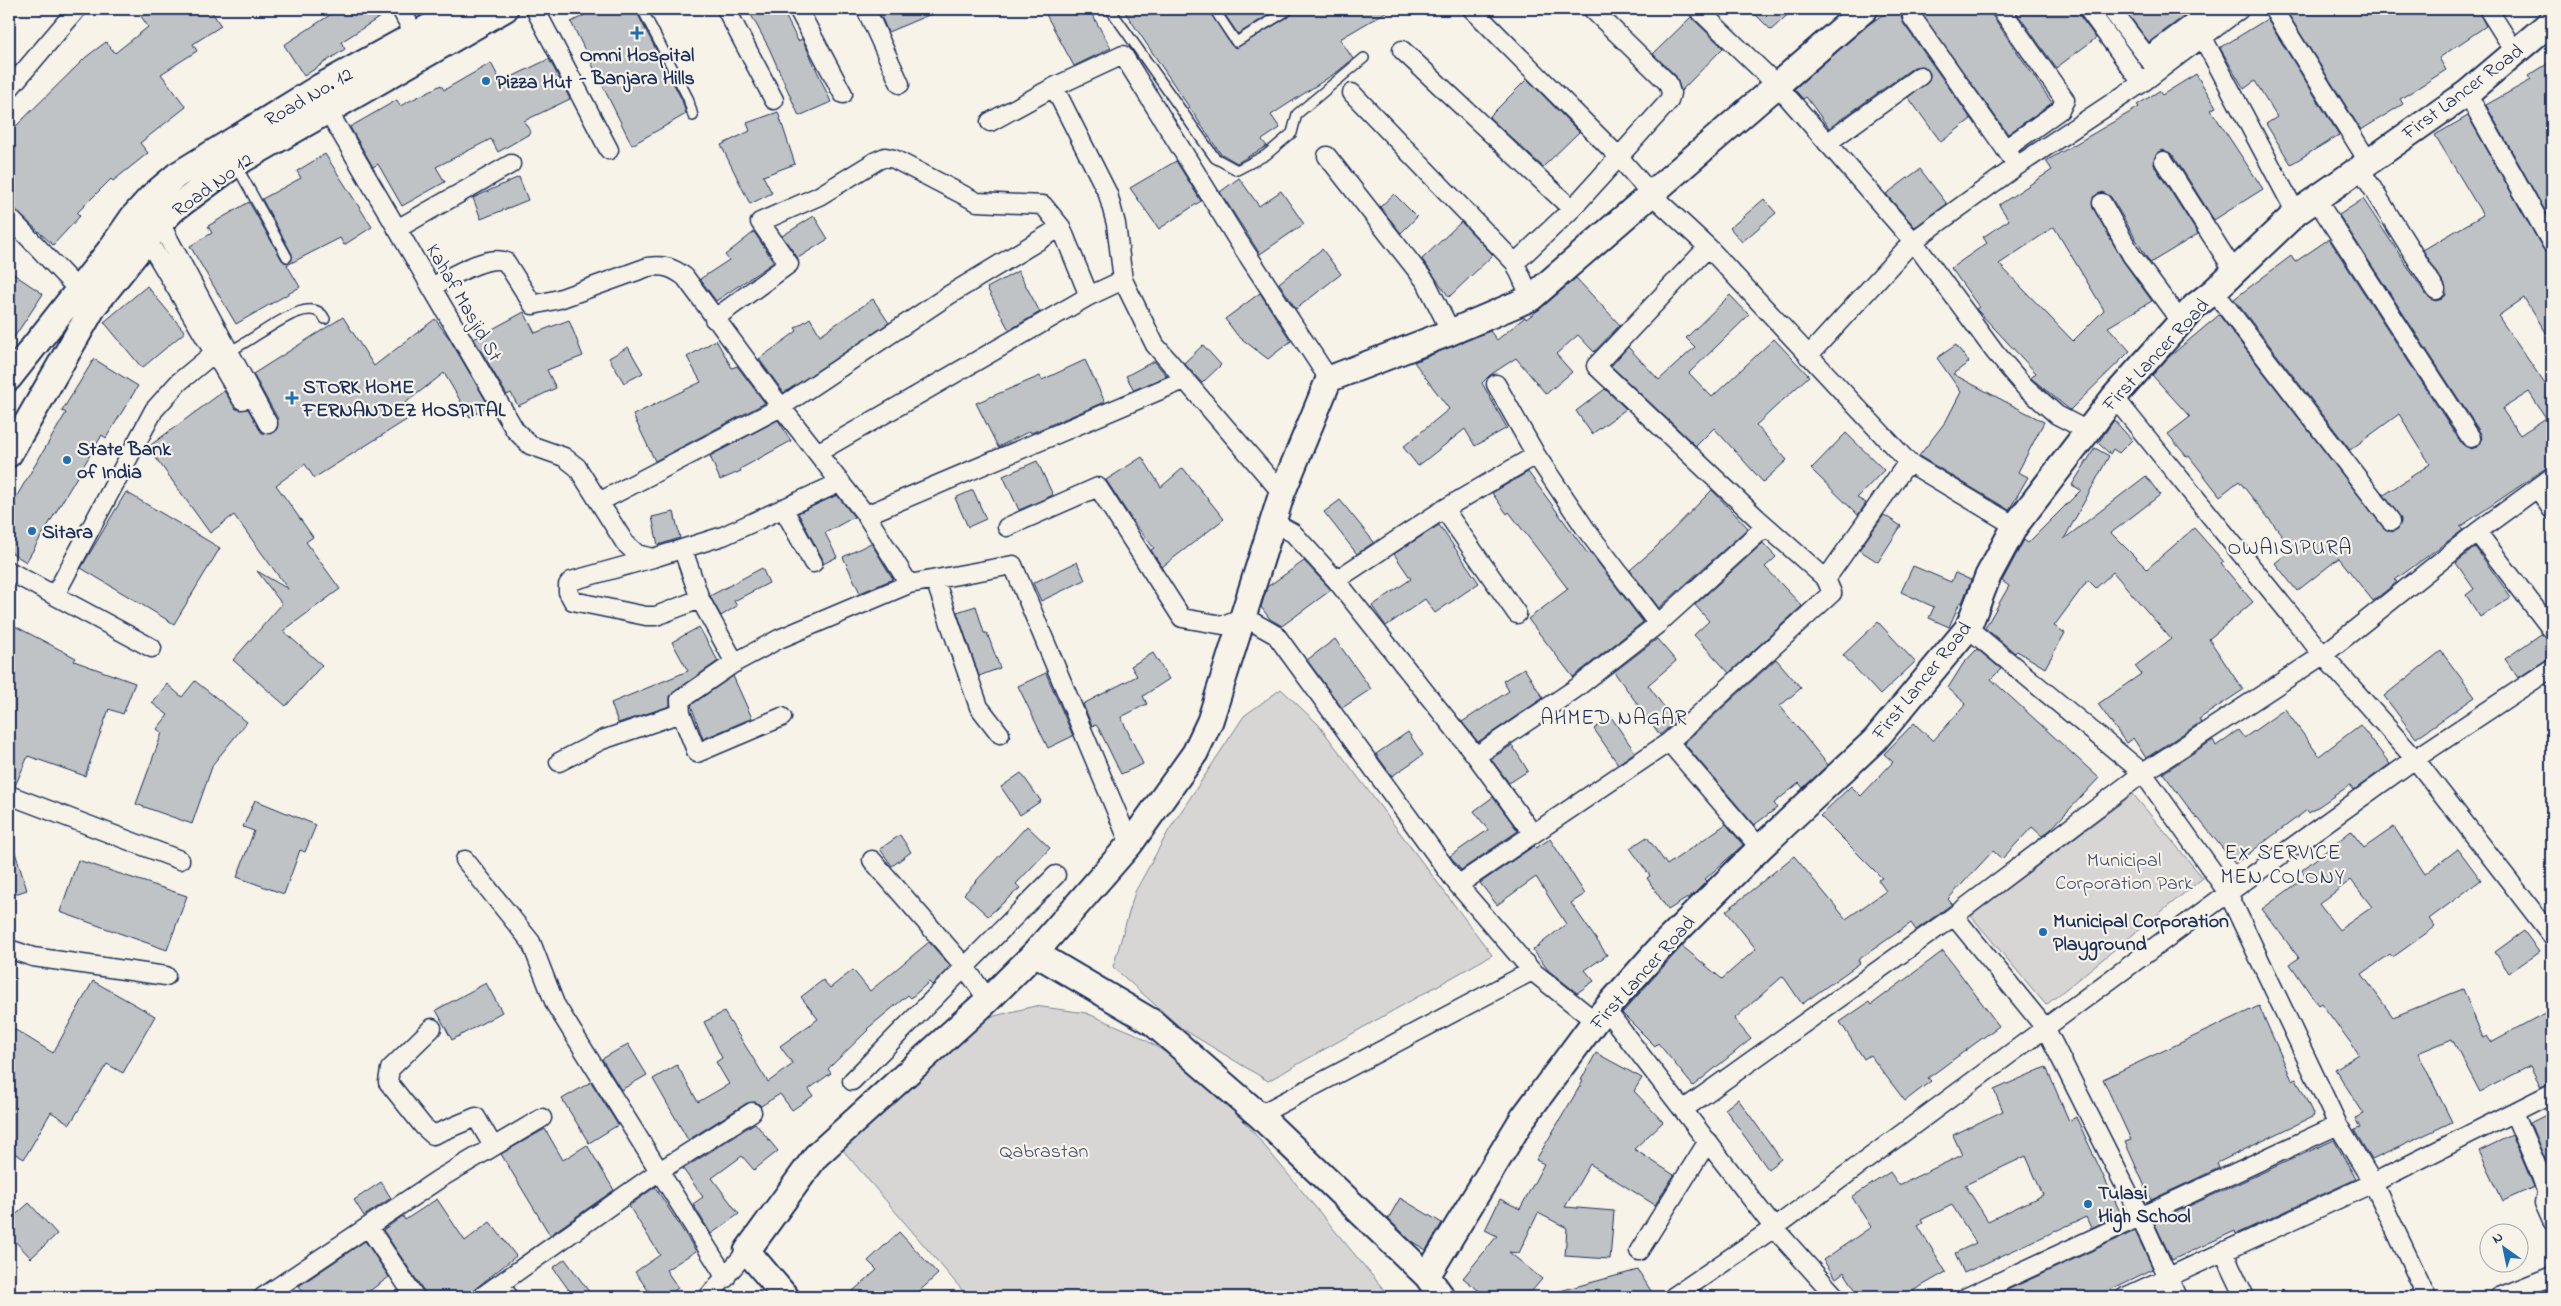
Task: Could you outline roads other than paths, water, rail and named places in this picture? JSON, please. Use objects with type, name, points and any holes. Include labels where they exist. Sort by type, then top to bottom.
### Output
[{"type":"street","points":[[9,89],[76,9]]},
{"type":"street","points":[[401,9],[420,45]]},
{"type":"street","name":"Road No. 12","points":[[9,378],[86,298],[133,217],[152,196],[177,174],[320,87],[420,45],[462,9]]},
{"type":"street","name":"Road No 12","points":[[9,454],[86,298],[174,209],[235,164],[327,109],[420,45],[505,9]]},
{"type":"street","points":[[535,9],[609,150]]},
{"type":"street","points":[[726,9],[774,100]]},
{"type":"street","points":[[798,9],[843,94]]},
{"type":"street","points":[[866,9],[900,84]]},
{"type":"street","points":[[1472,9],[1618,156],[1652,195],[1708,247],[1908,462],[2015,526]]},
{"type":"street","points":[[1515,263],[1572,209],[1668,101],[1671,93],[1668,83],[1661,74],[1592,9]]},
{"type":"street","points":[[1698,9],[1776,84],[1913,241],[1995,352],[2024,386],[2057,415],[2086,430]]},
{"type":"street","points":[[2001,9],[2065,100],[2060,110],[2005,149]]},
{"type":"street","points":[[2088,9],[2142,83]]},
{"type":"street","points":[[2111,9],[2152,64]]},
{"type":"street","points":[[1808,356],[1913,241],[2048,144],[2142,83],[2152,64],[2218,13],[2240,9]]},
{"type":"street","points":[[2273,9],[2436,290]]},
{"type":"street","points":[[2488,9],[2515,52]]},
{"type":"street","points":[[708,1297],[747,1251],[816,1156],[988,1000],[1035,953],[1130,844],[1195,752],[1210,721],[1282,493],[1329,378],[1451,332],[1531,298],[1652,195],[1853,12]]},
{"type":"street","points":[[2152,64],[2203,38],[2218,13]]},
{"type":"street","points":[[1912,17],[2017,166]]},
{"type":"street","name":"First Lancer Road","points":[[1427,1276],[1523,1118],[1600,1016],[1660,948],[1760,848],[1875,740],[1968,628],[1988,576],[2015,526],[2086,430],[2114,396],[2195,306],[2214,291],[2296,213],[2467,92],[2552,21]]},
{"type":"street","points":[[2203,38],[2296,213]]},
{"type":"street","points":[[1402,50],[1572,209]]},
{"type":"street","points":[[990,122],[1054,87],[1123,55],[1236,239],[1329,378]]},
{"type":"street","points":[[1827,143],[1920,76]]},
{"type":"street","points":[[1054,87],[1108,194],[1116,224],[1123,280],[1155,345],[1282,493]]},
{"type":"street","points":[[2467,92],[2552,244]]},
{"type":"street","points":[[1352,93],[1515,263],[1531,298]]},
{"type":"street","name":"Kahaf Masjid St","points":[[327,109],[515,430],[530,444],[564,456],[577,467],[624,543],[638,554],[653,558]]},
{"type":"street","points":[[2036,127],[2048,144]]},
{"type":"street","points":[[1327,156],[1426,282],[1451,332]]},
{"type":"street","points":[[714,319],[789,264],[760,222],[819,196],[885,157],[894,159],[976,202],[1043,206],[1061,227],[1088,296]]},
{"type":"street","points":[[2164,161],[2234,272]]},
{"type":"street","points":[[397,229],[511,164]]},
{"type":"street","points":[[2316,199],[2471,438]]},
{"type":"street","points":[[2102,203],[2132,256],[2181,322]]},
{"type":"street","points":[[9,217],[86,298]]},
{"type":"street","points":[[599,502],[781,407],[949,295],[1061,227]]},
{"type":"street","points":[[154,231],[221,352],[248,410]]},
{"type":"street","points":[[1458,885],[1669,742],[1832,592],[1826,579],[1766,526],[1596,366],[1708,247]]},
{"type":"street","points":[[431,287],[483,262],[499,258],[506,262],[533,305],[559,299],[648,267],[662,265],[673,269],[684,277],[781,407],[866,515],[909,584]]},
{"type":"street","points":[[817,453],[1088,296],[1123,280]]},
{"type":"street","points":[[2214,291],[2391,521]]},
{"type":"street","points":[[221,352],[268,424]]},
{"type":"street","points":[[55,595],[154,410],[179,382],[221,352]]},
{"type":"street","points":[[866,515],[1184,380]]},
{"type":"street","points":[[1496,384],[1536,455],[1588,531],[1658,624]]},
{"type":"street","points":[[2114,396],[2323,655],[2415,758],[2552,936]]},
{"type":"street","points":[[1336,580],[1444,509],[1536,455]]},
{"type":"street","points":[[1826,579],[1908,462]]},
{"type":"street","points":[[1684,1109],[1954,916],[2143,774],[2323,655],[2477,532],[2552,477]]},
{"type":"street","points":[[700,599],[656,616],[646,616],[573,601],[570,598],[568,585],[571,581],[683,550],[723,536],[841,482]]},
{"type":"street","points":[[1008,527],[1098,487],[1182,618],[1223,625],[1244,616]]},
{"type":"street","points":[[2538,488],[2552,510]]},
{"type":"street","points":[[783,508],[812,563]]},
{"type":"street","points":[[1444,509],[1517,614]]},
{"type":"street","points":[[1273,522],[1294,533],[1336,580],[1476,756],[1533,834]]},
{"type":"street","points":[[1476,756],[1575,689],[1658,624],[1766,526]]},
{"type":"street","points":[[2477,532],[2552,630]]},
{"type":"street","points":[[683,550],[700,599],[735,663]]},
{"type":"street","points":[[782,717],[697,753],[681,712],[680,700],[735,663],[779,638],[909,584],[1013,565],[1130,844]]},
{"type":"street","points":[[9,570],[152,648]]},
{"type":"street","points":[[935,580],[979,707],[1000,734]]},
{"type":"street","points":[[1244,616],[1276,635],[1458,885],[1532,971],[1600,1016],[1684,1109],[1774,1228],[1836,1297]]},
{"type":"street","points":[[1968,628],[2143,774],[2228,893],[2338,1125],[2373,1183],[2427,1297]]},
{"type":"street","points":[[1673,1297],[1774,1228],[2228,893],[2415,758],[2552,668]]},
{"type":"street","points":[[559,762],[602,740],[681,712]]},
{"type":"street","points":[[1669,742],[1760,848]]},
{"type":"street","points":[[9,795],[180,860]]},
{"type":"street","points":[[465,860],[532,942],[555,1004],[658,1172],[726,1278]]},
{"type":"street","points":[[872,860],[965,967],[988,1000]]},
{"type":"street","points":[[852,1081],[1056,875]]},
{"type":"street","points":[[1954,916],[2046,1029],[2140,1216],[2177,1297]]},
{"type":"street","points":[[9,949],[32,957],[166,976]]},
{"type":"street","points":[[1035,953],[1152,1022],[1260,1116],[1427,1276],[1442,1297]]},
{"type":"street","points":[[1260,1116],[1532,971]]},
{"type":"street","points":[[432,1028],[390,1069],[388,1082],[423,1126],[433,1135],[476,1117],[493,1146]]},
{"type":"street","points":[[2125,1297],[2373,1183],[2552,1093]]},
{"type":"street","points":[[482,1297],[504,1291],[658,1172],[752,1112]]},
{"type":"street","points":[[2514,1113],[2541,1176],[2546,1191],[2544,1203],[2552,1221]]},
{"type":"street","points":[[263,1297],[369,1228],[439,1179],[542,1118]]},
{"type":"street","points":[[1967,1297],[2338,1125]]},
{"type":"street","points":[[1639,1251],[1708,1141]]},
{"type":"street","points":[[369,1228],[415,1297]]},
{"type":"street","points":[[747,1251],[786,1297]]},
{"type":"street","points":[[2223,1251],[2245,1297]]},
{"type":"street","points":[[2499,1297],[2552,1276]]},
{"type":"lane","points":[[642,9],[688,98],[693,116]]},
{"type":"lane","points":[[1110,9],[1215,158],[1237,170],[1266,155],[1292,133],[1297,114],[1364,58]]},
{"type":"lane","points":[[1214,9],[1236,42],[1290,9]]},
{"type":"lane","points":[[235,164],[286,257]]},
{"type":"lane","points":[[221,352],[245,344],[288,316],[306,308],[317,311],[325,319]]},
{"type":"place","name":"Omni Hospital - Banjara Hills","points":[[637,33]]},
{"type":"place","name":"Pizza Hut","points":[[486,81]]},
{"type":"place","name":"STORK HOME FERNANDEZ HOSPITAL","points":[[292,398]]},
{"type":"place","name":"State Bank of India","points":[[67,460]]},
{"type":"place","name":"Sitara","points":[[32,531]]},
{"type":"place","name":"Municipal Corporation Playground","points":[[2043,932]]},
{"type":"place","name":"Tulasi High School","points":[[2088,1204]]},
{"type":"district","name":"OWAISIPURA","points":[[2290,547]]},
{"type":"district","name":"AHMED NAGAR","points":[[1614,717]]},
{"type":"district","name":"EX SERVICE MEN COLONY","points":[[2283,864]]},
{"type":"park label","name":"Municipal Corporation Park","points":[[2124,870]]},
{"type":"park label","name":"Qabrastan","points":[[1044,1150]]}]
